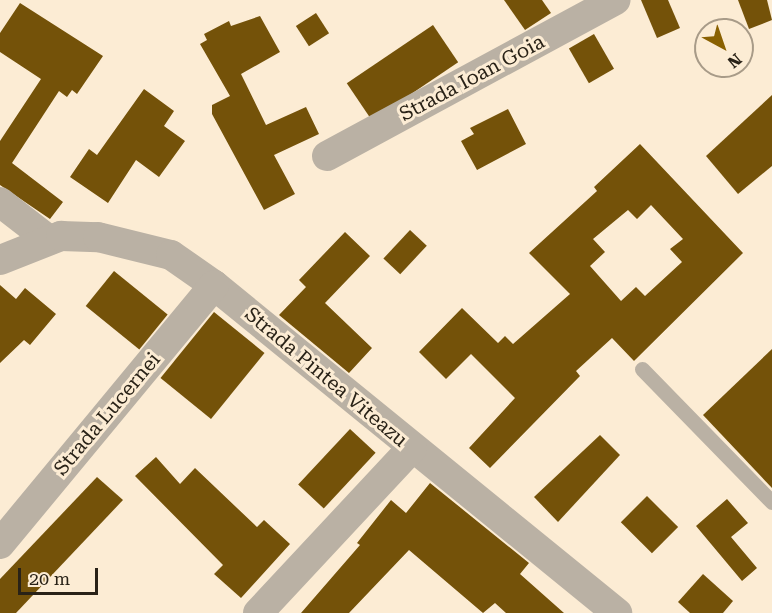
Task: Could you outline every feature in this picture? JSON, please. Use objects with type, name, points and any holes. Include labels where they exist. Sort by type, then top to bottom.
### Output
[{"type":"street","name":"Strada Ioan Goia","points":[[327,156],[616,0]]},
{"type":"street","points":[[0,202],[49,240]]},
{"type":"street","name":"Strada Pintea Viteazu","points":[[0,260],[49,240],[98,237],[136,244],[171,255],[214,285],[617,613]]},
{"type":"street","name":"Strada Lucernei","points":[[0,544],[214,285]]},
{"type":"street","points":[[258,613],[412,448]]},
{"type":"lane","points":[[642,369],[772,502]]},
{"type":"building","points":[[504,0],[542,0],[551,13],[525,30]]},
{"type":"building","points":[[641,0],[668,0],[680,28],[657,38]]},
{"type":"building","points":[[738,0],[767,0],[772,20],[754,27],[754,18],[745,18]]},
{"type":"building","points":[[20,3],[103,56],[77,94],[72,90],[67,97],[59,91],[12,163],[63,202],[50,219],[0,185],[0,141],[41,79],[0,52],[0,33]]},
{"type":"building","points":[[316,13],[329,33],[309,46],[296,26]]},
{"type":"building","points":[[260,16],[280,52],[241,74],[266,125],[306,107],[319,134],[274,155],[295,194],[264,210],[212,114],[212,105],[230,96],[200,44],[207,40],[204,34],[229,21],[231,26]]},
{"type":"building","points":[[433,25],[458,62],[372,120],[347,83]]},
{"type":"building","points":[[594,34],[614,69],[589,83],[569,48]]},
{"type":"building","points":[[144,89],[174,111],[164,126],[185,141],[159,177],[136,160],[108,203],[70,177],[89,149],[97,155]]},
{"type":"building","points":[[772,95],[772,166],[738,194],[706,156]]},
{"type":"building","points":[[508,109],[526,144],[477,170],[461,141],[474,134],[470,128]]},
{"type":"building","points":[[640,144],[743,253],[634,361],[612,338],[576,371],[580,376],[490,468],[469,448],[515,398],[471,354],[446,379],[419,352],[462,308],[498,343],[505,336],[513,344],[570,294],[529,253],[597,191],[594,187]],"holes":[[[651,205],[683,239],[670,249],[682,262],[645,296],[636,287],[621,301],[590,266],[605,252],[593,239],[628,210],[637,219]]]},
{"type":"building","points":[[410,230],[427,246],[400,274],[383,259]]},
{"type":"building","points":[[345,232],[370,256],[325,303],[372,348],[349,373],[279,315],[306,287],[299,280]]},
{"type":"building","points":[[114,271],[168,314],[139,349],[86,306]]},
{"type":"building","points":[[0,285],[16,299],[25,288],[56,314],[30,345],[24,340],[0,363]]},
{"type":"building","points":[[214,312],[265,353],[211,419],[161,378]]},
{"type":"building","points":[[772,349],[772,488],[703,415]]},
{"type":"building","points":[[350,429],[376,453],[324,508],[298,485]]},
{"type":"building","points":[[600,435],[620,455],[558,522],[534,497]]},
{"type":"building","points":[[156,457],[180,484],[195,468],[257,527],[264,520],[290,544],[241,598],[214,574],[223,565],[135,476]]},
{"type":"building","points":[[97,477],[123,500],[16,613],[0,613],[0,579]]},
{"type":"building","points":[[430,483],[529,563],[520,574],[564,613],[506,613],[495,603],[483,613],[409,550],[349,613],[301,613],[360,545],[357,543],[391,500],[406,513]]},
{"type":"building","points":[[647,496],[678,527],[652,553],[621,522]]},
{"type":"building","points":[[727,499],[748,523],[731,537],[757,568],[742,581],[696,526]]},
{"type":"building","points":[[703,574],[733,601],[723,613],[690,613],[678,602]]}]
